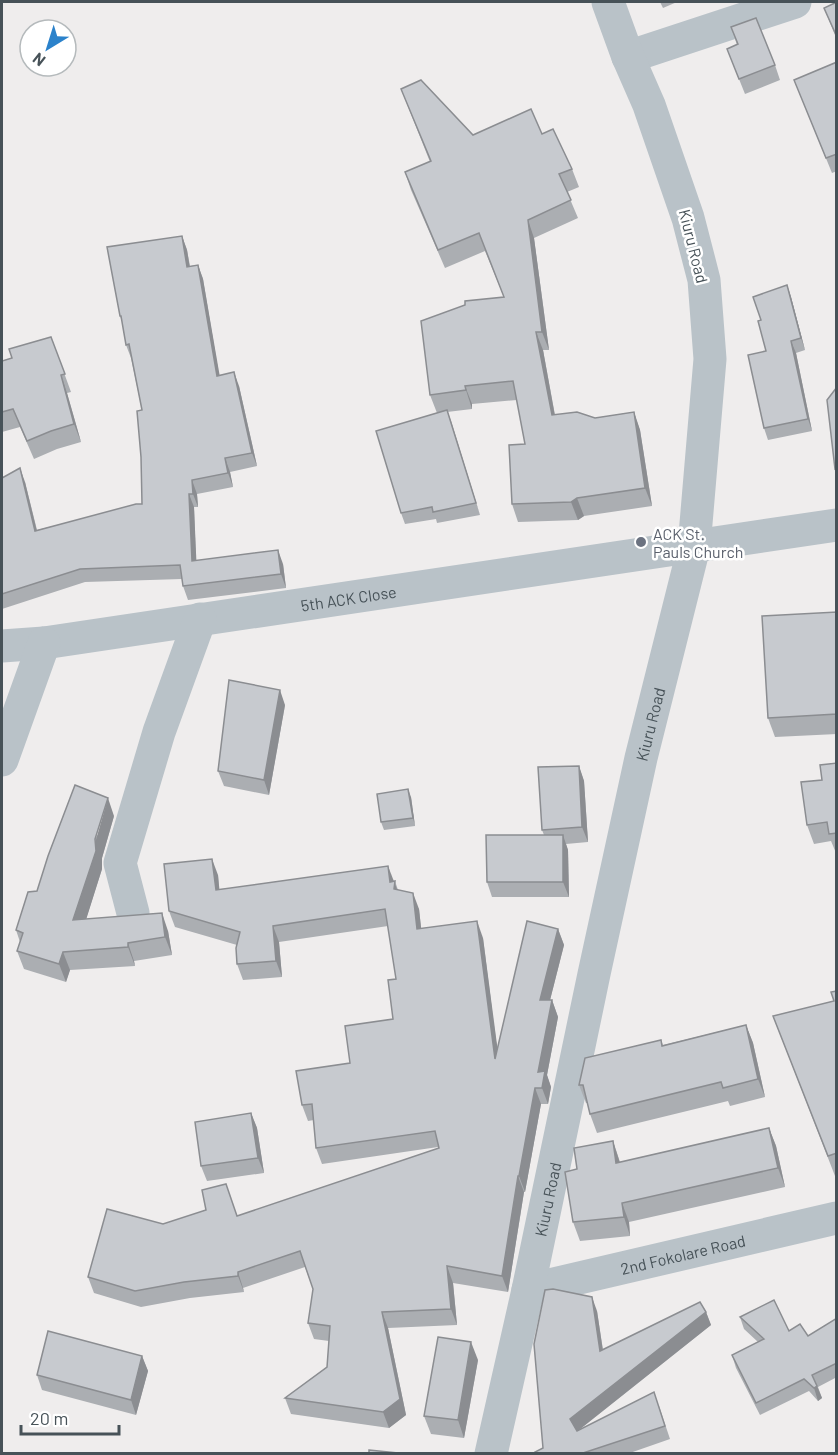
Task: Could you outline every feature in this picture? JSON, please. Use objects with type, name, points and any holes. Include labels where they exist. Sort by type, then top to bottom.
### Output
[{"type":"street","name":"Kiuru Road","points":[[491,1454],[636,781],[694,547],[710,359],[704,280],[688,218],[649,105],[608,2]]},
{"type":"street","points":[[628,57],[795,2]]},
{"type":"street","name":"5th ACK Close","points":[[2,646],[44,643],[837,525]]},
{"type":"street","points":[[133,913],[120,863],[159,732],[200,620]]},
{"type":"street","points":[[2,760],[44,643]]},
{"type":"street","name":"2nd Fokolare Road","points":[[528,1290],[837,1218]]},
{"type":"building","points":[[837,2],[837,37],[824,8]]},
{"type":"building","points":[[756,18],[775,65],[739,79],[727,49],[738,44],[731,27]]},
{"type":"building","points":[[837,62],[837,154],[826,158],[794,80]]},
{"type":"building","points":[[421,80],[473,135],[531,109],[542,134],[553,129],[572,169],[559,174],[571,200],[528,220],[542,332],[536,332],[552,415],[577,412],[595,418],[634,412],[645,488],[577,498],[571,502],[512,504],[509,445],[525,444],[513,381],[465,386],[466,390],[430,395],[421,321],[465,305],[465,301],[504,297],[479,233],[438,250],[405,172],[431,161],[401,89]]},
{"type":"building","points":[[182,236],[187,267],[198,265],[217,376],[234,372],[252,453],[225,458],[228,473],[192,480],[193,494],[189,494],[192,561],[278,550],[281,574],[183,586],[180,565],[80,569],[2,594],[2,478],[20,468],[35,531],[142,504],[137,411],[142,410],[129,344],[126,345],[107,247]]},
{"type":"building","points":[[787,285],[801,338],[791,341],[808,419],[764,428],[748,355],[766,351],[758,321],[761,320],[753,297]]},
{"type":"building","points":[[51,337],[65,374],[61,375],[74,424],[27,441],[13,409],[2,412],[2,361],[12,358],[9,349]]},
{"type":"building","points":[[837,387],[837,468],[835,469],[827,400]]},
{"type":"building","points":[[447,410],[476,503],[433,512],[432,507],[401,513],[376,431]]},
{"type":"building","points":[[837,612],[837,714],[768,718],[762,616]]},
{"type":"building","points":[[229,680],[280,690],[264,780],[218,771]]},
{"type":"building","points":[[837,763],[837,833],[829,834],[827,822],[807,825],[801,782],[822,780],[820,765]]},
{"type":"building","points":[[579,766],[582,827],[542,830],[538,767]]},
{"type":"building","points":[[75,785],[108,798],[95,839],[96,851],[73,920],[162,913],[165,937],[128,943],[128,947],[63,952],[59,964],[17,951],[23,933],[16,930],[28,892],[37,891]]},
{"type":"building","points":[[408,789],[413,818],[381,822],[377,794]]},
{"type":"building","points":[[486,835],[563,835],[563,882],[487,882]]},
{"type":"building","points":[[212,859],[216,890],[388,866],[390,882],[395,881],[394,889],[413,893],[417,929],[477,921],[495,1059],[527,921],[558,929],[540,1000],[552,1000],[538,1072],[545,1071],[542,1088],[535,1088],[502,1276],[447,1266],[451,1309],[382,1312],[400,1399],[383,1412],[285,1398],[327,1367],[330,1326],[308,1323],[313,1289],[300,1251],[238,1272],[238,1276],[184,1282],[135,1291],[88,1277],[107,1209],[163,1224],[206,1210],[202,1190],[226,1184],[237,1216],[439,1148],[435,1131],[316,1148],[312,1104],[302,1105],[296,1071],[350,1063],[345,1026],[393,1019],[388,980],[396,979],[385,909],[273,926],[276,961],[237,964],[236,948],[240,932],[169,911],[164,864]]},
{"type":"building","points":[[837,991],[837,1153],[828,1156],[773,1016],[834,1001],[831,992]]},
{"type":"building","points":[[746,1025],[758,1079],[723,1088],[721,1082],[590,1114],[583,1085],[579,1085],[585,1058],[661,1040],[662,1046]]},
{"type":"building","points":[[251,1113],[258,1158],[201,1166],[195,1122]]},
{"type":"building","points":[[769,1128],[778,1168],[622,1203],[624,1217],[573,1222],[565,1172],[577,1169],[574,1148],[613,1141],[616,1163]]},
{"type":"building","points":[[553,1289],[592,1297],[600,1351],[700,1302],[706,1312],[570,1419],[577,1431],[654,1392],[665,1426],[580,1454],[536,1454],[535,1452],[543,1448],[534,1344],[545,1290]]},
{"type":"building","points":[[774,1300],[789,1331],[800,1324],[808,1336],[837,1318],[837,1363],[812,1375],[817,1386],[814,1388],[804,1379],[756,1403],[732,1355],[764,1339],[740,1317]]},
{"type":"building","points":[[48,1331],[142,1356],[131,1400],[37,1375]]},
{"type":"building","points":[[438,1337],[471,1342],[458,1420],[424,1416]]},
{"type":"building","points":[[369,1450],[408,1454],[369,1454]]},
{"type":"place","name":"ACK St. Pauls Church","points":[[641,542]]}]
